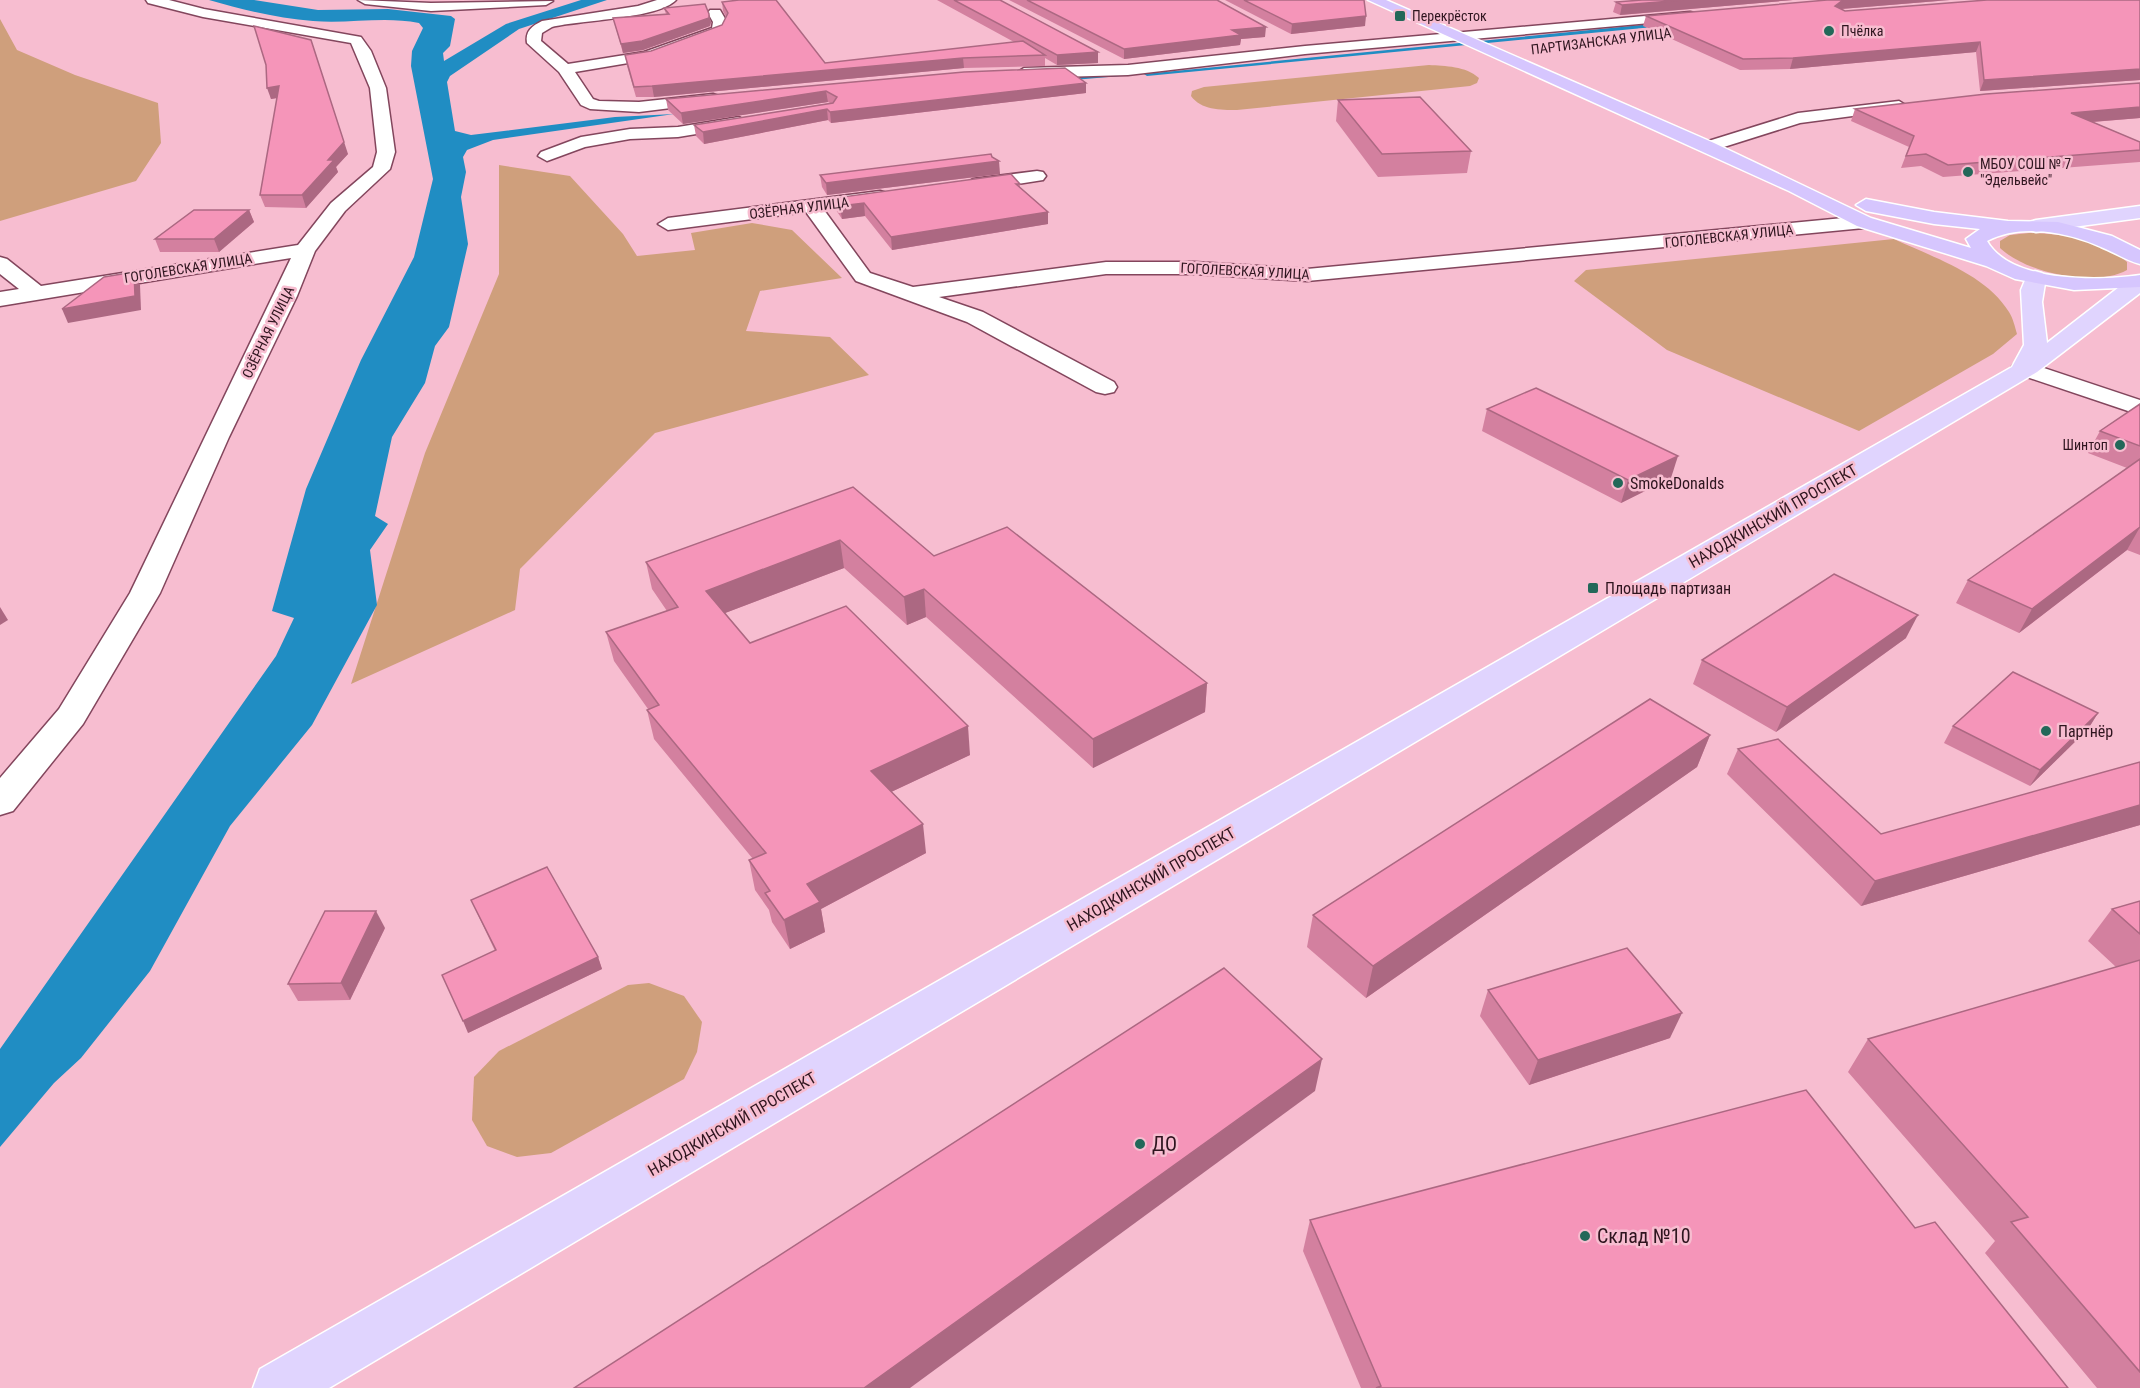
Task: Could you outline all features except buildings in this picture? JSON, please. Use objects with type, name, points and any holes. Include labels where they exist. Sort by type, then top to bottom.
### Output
[{"type":"highway","name":"ПАРТИЗАНСКАЯ УЛИЦА","points":[[1375,0],[1708,147],[1796,187],[1864,222],[1993,261],[2035,277],[2086,286],[2119,286],[2140,282]]},
{"type":"highway","name":"ПАРТИЗАНСКАЯ УЛИЦА","points":[[1796,187],[1879,208],[2007,226]]},
{"type":"highway","points":[[1993,261],[1978,249],[1976,238],[1986,231],[2007,226],[2036,226],[2097,238],[2126,249],[2140,258]]},
{"type":"main road","points":[[2036,226],[2140,212]]},
{"type":"main road","points":[[2023,368],[2034,355],[2037,342],[2030,291],[2035,277]]},
{"type":"main road","name":"НАХОДКИНСКИЙ ПРОСПЕКТ","points":[[279,1388],[2023,368],[2030,366],[2106,311],[2140,282]]},
{"type":"street","name":"ОЗЁРНАЯ УЛИЦА","points":[[0,802],[71,716],[145,594],[216,437],[286,296],[305,250],[338,207],[381,169],[386,152],[378,88],[364,51],[356,40],[203,13],[153,0]]},
{"type":"street","points":[[365,0],[431,7],[546,1]]},
{"type":"street","points":[[669,0],[659,6],[635,12],[551,22],[538,28],[533,37],[534,43],[565,69],[587,102],[608,107],[730,97]]},
{"type":"street","points":[[565,69],[647,56],[690,41],[718,30],[720,22],[715,13]]},
{"type":"street","name":"ПАРТИЗАНСКАЯ УЛИЦА","points":[[1011,74],[1128,70],[1305,50],[1463,40],[1705,14]]},
{"type":"street","name":"ПАРТИЗАНСКАЯ УЛИЦА","points":[[1672,32],[1694,29]]},
{"type":"street","points":[[1284,39],[1305,50]]},
{"type":"street","name":"ПАРТИЗАНСКАЯ УЛИЦА","points":[[1493,52],[1528,51]]},
{"type":"street","points":[[1027,89],[1134,79],[1135,76],[1128,70],[1098,54]]},
{"type":"street","points":[[1708,147],[1798,118],[1921,104]]},
{"type":"street","points":[[547,156],[581,142],[630,134],[678,132],[758,119]]},
{"type":"street","points":[[954,188],[1037,177]]},
{"type":"street","name":"ОЗЁРНАЯ УЛИЦА","points":[[668,224],[894,195]]},
{"type":"street","points":[[811,206],[863,278],[975,317],[1105,387]]},
{"type":"street","name":"ГОГОЛЕВСКАЯ УЛИЦА","points":[[912,294],[1106,267],[1194,268],[1307,275],[1864,222]]},
{"type":"street","name":"ГОГОЛЕВСКАЯ УЛИЦА","points":[[0,299],[34,291],[305,250]]},
{"type":"street","points":[[0,263],[34,291]]},
{"type":"street","points":[[2023,368],[2140,408]]},
{"type":"shaded area","points":[[0,19],[17,50],[75,75],[158,103],[161,143],[136,181],[0,221]]},
{"type":"shaded area","points":[[1429,65],[1462,69],[1479,78],[1477,83],[1470,86],[1237,110],[1205,107],[1191,96],[1192,91],[1204,87]]},
{"type":"shaded area","points":[[499,165],[570,176],[623,234],[637,256],[695,250],[691,233],[752,223],[792,230],[842,278],[760,291],[746,331],[830,337],[869,375],[655,433],[520,569],[515,610],[351,684],[425,453],[499,274]]},
{"type":"shaded area","points":[[2029,233],[2068,236],[2105,247],[2127,262],[2127,270],[2097,278],[2061,275],[2026,265],[2000,248],[2000,241],[2010,235]]},
{"type":"shaded area","points":[[1894,239],[1957,268],[1987,287],[2009,312],[2017,334],[1993,354],[1859,431],[1667,350],[1574,281],[1586,270]]},
{"type":"shaded area","points":[[649,983],[684,996],[702,1022],[697,1052],[684,1079],[551,1153],[517,1157],[487,1146],[472,1120],[474,1077],[499,1051],[628,985]]},
{"type":"water","points":[[209,0],[254,0],[318,10],[388,9],[451,16],[455,19],[450,46],[443,53],[444,61],[506,24],[581,0],[607,0],[519,29],[450,76],[447,82],[455,131],[471,135],[615,117],[674,114],[493,140],[467,150],[463,157],[466,172],[461,197],[468,244],[449,327],[435,346],[425,383],[392,437],[375,516],[388,524],[370,550],[377,605],[312,725],[230,826],[150,971],[81,1058],[54,1083],[0,1147],[0,1049],[276,656],[294,618],[272,611],[306,489],[361,360],[414,257],[433,179],[411,66],[412,51],[423,28],[419,23],[393,20],[326,22],[300,20]]},
{"type":"waterway","points":[[1147,74],[1662,25]]},
{"type":"waterway","points":[[1062,79],[1118,75]]},
{"type":"place","name":"Перекрёсток","points":[[1400,16]]},
{"type":"place","name":"Пчёлка","points":[[1829,31]]},
{"type":"place","name":"МБОУ СОШ № 7 \"Эдельвейс\"","points":[[1968,172]]},
{"type":"place","name":"Шинтоп","points":[[2120,445]]},
{"type":"place","name":"SmokeDonalds","points":[[1618,483]]},
{"type":"place","name":"Площадь партизан","points":[[1593,588]]},
{"type":"place","name":"Партнёр","points":[[2046,731]]},
{"type":"place","name":"ДО","points":[[1140,1144]]},
{"type":"place","name":"Склад №10","points":[[1585,1236]]}]
